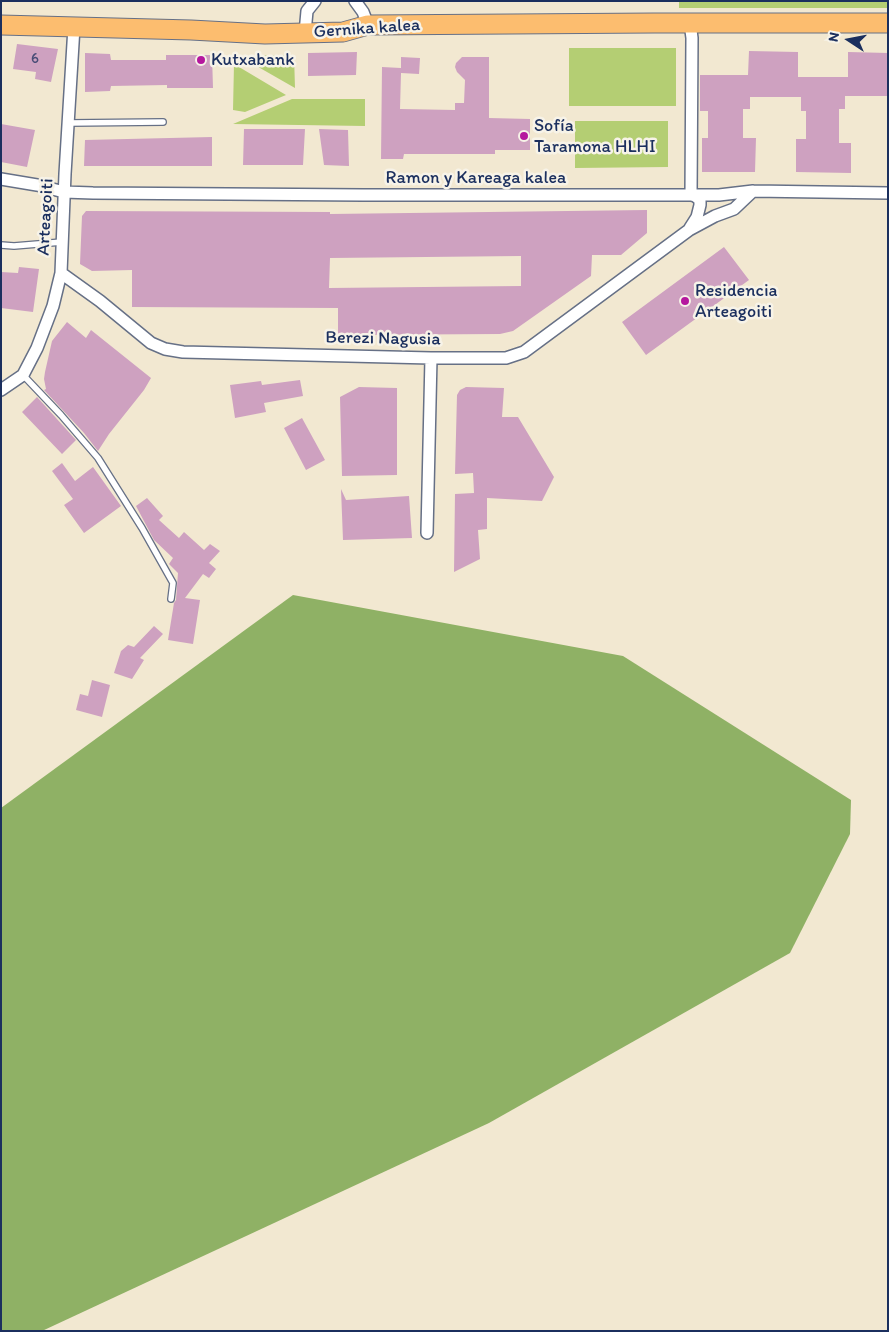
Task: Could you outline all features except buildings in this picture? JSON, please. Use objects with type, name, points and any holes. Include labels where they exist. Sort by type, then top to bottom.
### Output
[{"type":"main road","name":"Gernika kalea","points":[[1,25],[265,34],[343,32],[368,25],[888,23]]},
{"type":"street","points":[[305,33],[307,11],[315,1]]},
{"type":"street","points":[[355,1],[363,12],[368,25]]},
{"type":"street","points":[[689,230],[697,217],[700,205],[700,200],[691,195],[692,38],[690,23]]},
{"type":"street","name":"Arteagoiti","points":[[1,390],[23,375],[37,348],[53,306],[61,273],[74,27]]},
{"type":"street","name":"Ramon y Kareaga kalea","points":[[1,179],[64,192],[93,194],[719,195],[753,191],[888,193]]},
{"type":"street","name":"Berezi Nagusia","points":[[61,273],[100,301],[151,343],[165,349],[183,352],[506,358],[524,352],[689,230],[715,216],[734,209],[753,191]]},
{"type":"street","points":[[715,216],[722,204],[719,195]]},
{"type":"street","points":[[427,533],[431,358]]},
{"type":"lane","points":[[69,123],[163,122]]},
{"type":"lane","points":[[1,245],[14,246],[62,242]]},
{"type":"lane","points":[[23,375],[61,414],[98,458],[142,528],[173,584],[171,600]]},
{"type":"green space","points":[[679,1],[888,1],[888,8],[679,8]]},
{"type":"green space","points":[[569,48],[676,48],[676,106],[569,106]]},
{"type":"green space","points":[[294,55],[295,88],[239,56]]},
{"type":"green space","points":[[234,64],[286,95],[245,112],[233,110]]},
{"type":"green space","points":[[292,99],[365,99],[365,126],[233,124]]},
{"type":"green space","points":[[575,121],[668,121],[668,167],[575,168]]},
{"type":"green space","points":[[293,595],[623,656],[851,800],[850,834],[790,953],[489,1123],[42,1331],[1,1331],[1,808]]},
{"type":"place","name":"Kutxabank","points":[[201,60]]},
{"type":"place","name":"Sofía Taramona HLHI","points":[[524,136]]},
{"type":"place","name":"Residencia Arteagoiti","points":[[685,301]]}]
